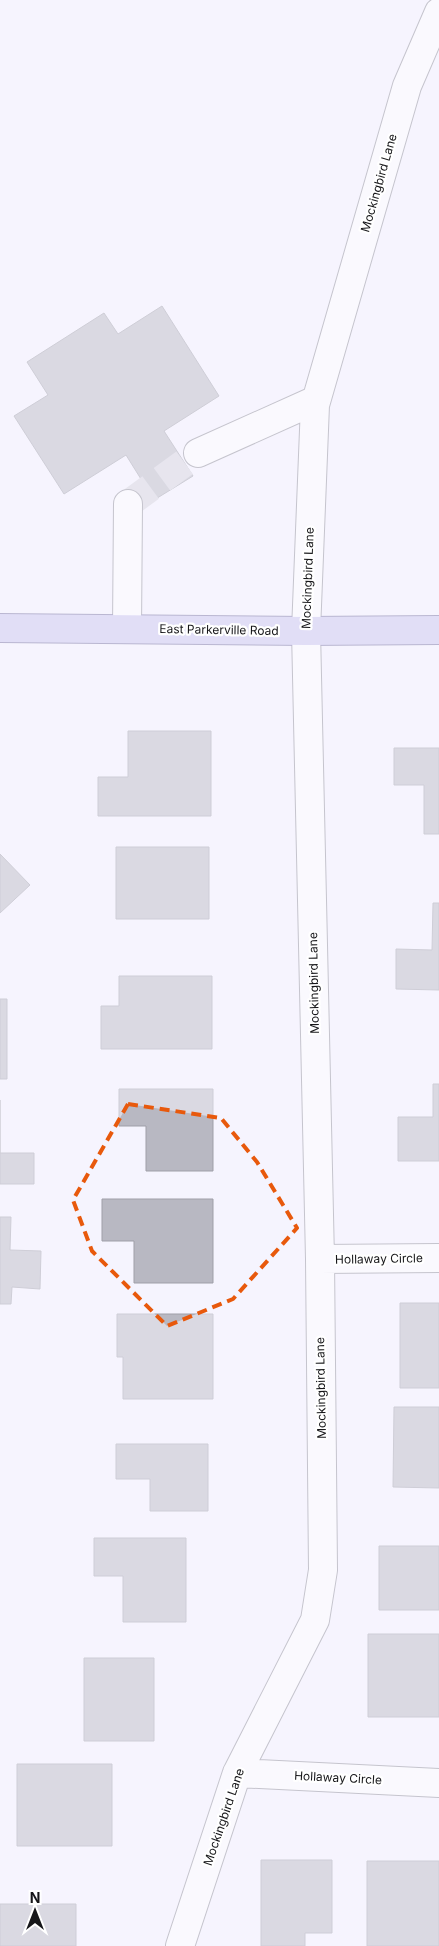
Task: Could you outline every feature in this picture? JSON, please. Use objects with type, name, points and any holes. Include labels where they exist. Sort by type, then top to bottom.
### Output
[{"type":"main road","name":"East Parkerville Road","points":[[0,628],[306,631],[439,630]]},
{"type":"street","name":"Mockingbird Lane","points":[[180,1946],[237,1773],[315,1620],[323,1570],[320,1259],[306,631],[316,400],[407,86],[439,12]]},
{"type":"street","points":[[198,453],[316,400]]},
{"type":"street","points":[[127,629],[128,504]]},
{"type":"street","name":"Hollaway Circle","points":[[320,1259],[439,1258]]},
{"type":"street","name":"Hollaway Circle","points":[[237,1773],[439,1784]]},
{"type":"highlighted area","points":[[128,1104],[221,1118],[257,1162],[297,1228],[233,1299],[167,1326],[92,1251],[73,1200]]},
{"type":"building","points":[[162,306],[219,396],[164,431],[193,476],[154,500],[126,455],[64,494],[14,416],[48,395],[27,362],[104,313],[118,334]]},
{"type":"building","points":[[128,731],[211,731],[211,816],[98,816],[98,777],[128,777]]},
{"type":"building","points":[[394,748],[439,748],[439,834],[424,834],[424,785],[394,785]]},
{"type":"building","points":[[116,847],[209,847],[209,919],[116,919]]},
{"type":"building","points":[[0,854],[30,885],[0,913]]},
{"type":"building","points":[[433,903],[439,903],[439,990],[396,989],[396,949],[432,950]]},
{"type":"building","points":[[119,976],[212,976],[212,1049],[101,1049],[101,1006],[119,1006]]},
{"type":"building","points":[[0,999],[7,999],[7,1079],[0,1079]]},
{"type":"building","points":[[433,1084],[439,1084],[439,1161],[398,1161],[398,1117],[433,1117]]},
{"type":"building","points":[[119,1089],[213,1089],[213,1171],[146,1171],[146,1126],[119,1126]]},
{"type":"building","points":[[0,1153],[34,1153],[34,1184],[0,1184]]},
{"type":"building","points":[[102,1199],[213,1199],[213,1283],[134,1283],[134,1241],[102,1241]]},
{"type":"building","points":[[0,1217],[11,1217],[10,1250],[41,1251],[40,1289],[12,1287],[11,1304],[0,1304]]},
{"type":"building","points":[[400,1303],[439,1303],[439,1388],[400,1388]]},
{"type":"building","points":[[117,1314],[213,1314],[213,1399],[123,1399],[123,1357],[117,1357]]},
{"type":"building","points":[[394,1407],[439,1407],[439,1488],[393,1487]]},
{"type":"building","points":[[116,1444],[208,1444],[208,1511],[150,1511],[150,1479],[116,1479]]},
{"type":"building","points":[[94,1538],[186,1538],[186,1622],[123,1622],[123,1576],[94,1576]]},
{"type":"building","points":[[379,1546],[439,1546],[439,1610],[379,1610]]},
{"type":"building","points":[[368,1634],[439,1634],[439,1717],[368,1717]]},
{"type":"building","points":[[84,1658],[154,1658],[154,1741],[84,1741]]},
{"type":"building","points":[[17,1764],[112,1764],[112,1846],[17,1846]]},
{"type":"building","points":[[261,1860],[332,1860],[332,1933],[305,1933],[305,1946],[261,1946]]},
{"type":"building","points":[[367,1861],[439,1861],[439,1946],[367,1946]]},
{"type":"building","points":[[0,1904],[76,1904],[76,1946],[0,1946]]},
{"type":"tunnel","points":[[128,504],[198,453]]}]
